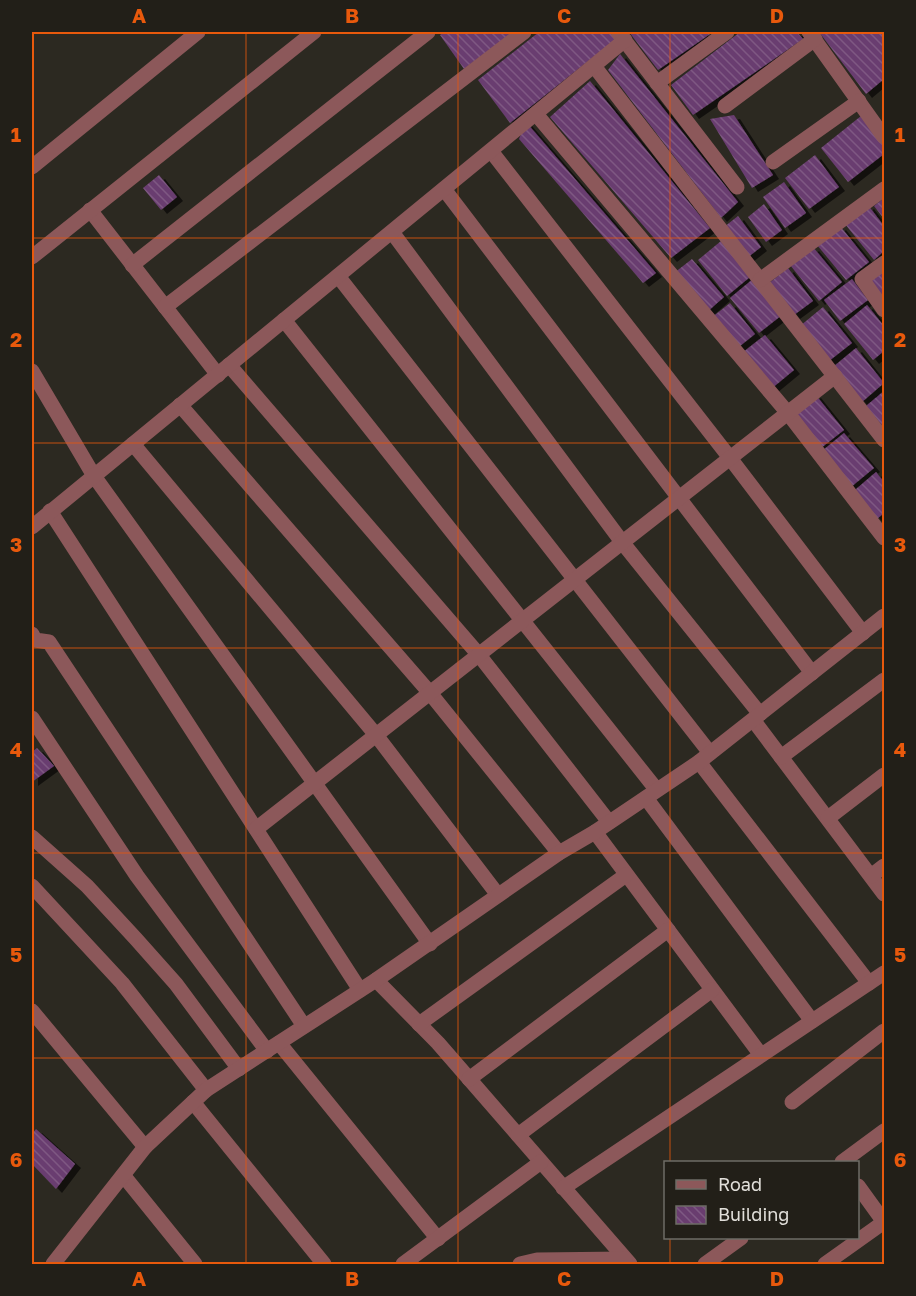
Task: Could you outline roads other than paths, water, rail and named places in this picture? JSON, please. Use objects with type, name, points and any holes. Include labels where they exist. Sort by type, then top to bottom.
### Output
[{"type":"street","points":[[32,167],[198,32]]},
{"type":"street","points":[[32,257],[314,32]]},
{"type":"street","points":[[132,265],[428,32]]},
{"type":"street","points":[[165,307],[524,32]]},
{"type":"street","points":[[657,83],[727,32]]},
{"type":"street","points":[[725,106],[812,35],[885,137]]},
{"type":"street","points":[[32,527],[594,66],[621,36],[737,187]]},
{"type":"street","points":[[594,66],[885,440]]},
{"type":"street","points":[[773,162],[859,101]]},
{"type":"street","points":[[536,114],[788,412],[885,538]]},
{"type":"street","points":[[491,151],[863,633]]},
{"type":"street","points":[[444,189],[812,674]]},
{"type":"street","points":[[760,280],[885,189]]},
{"type":"street","points":[[90,210],[165,307],[478,655],[609,822]]},
{"type":"street","points":[[392,232],[622,542],[757,718],[781,757],[885,894]]},
{"type":"street","points":[[885,263],[862,279],[885,310]]},
{"type":"street","points":[[338,276],[573,580],[869,983]]},
{"type":"street","points":[[284,320],[523,620],[651,793],[812,1021]]},
{"type":"street","points":[[32,370],[94,476],[316,782],[430,944]]},
{"type":"street","points":[[256,829],[835,376]]},
{"type":"street","points":[[180,405],[430,693],[559,853]]},
{"type":"street","points":[[133,444],[376,735],[498,895]]},
{"type":"street","points":[[50,512],[360,990]]},
{"type":"street","points":[[53,1264],[145,1147],[206,1090],[430,944],[559,853],[595,832],[705,757],[885,616]]},
{"type":"street","points":[[32,634],[35,640],[49,642],[304,1026]]},
{"type":"street","points":[[781,757],[885,680]]},
{"type":"street","points":[[32,718],[137,876],[273,1047],[438,1239]]},
{"type":"street","points":[[828,818],[885,775]]},
{"type":"street","points":[[595,832],[761,1056]]},
{"type":"street","points":[[32,837],[87,886],[143,946],[176,984],[239,1069]]},
{"type":"street","points":[[871,876],[885,866]]},
{"type":"street","points":[[419,1024],[627,875]]},
{"type":"street","points":[[32,886],[122,983],[206,1090]]},
{"type":"street","points":[[469,1079],[668,930]]},
{"type":"street","points":[[563,1188],[885,973]]},
{"type":"street","points":[[376,980],[469,1079],[627,1262]]},
{"type":"street","points":[[518,1135],[712,990]]},
{"type":"street","points":[[32,1011],[145,1147]]},
{"type":"street","points":[[792,1102],[885,1031]]},
{"type":"street","points":[[193,1102],[324,1264]]},
{"type":"street","points":[[843,1161],[885,1131]]},
{"type":"street","points":[[403,1264],[541,1162]]},
{"type":"street","points":[[123,1175],[195,1264]]},
{"type":"street","points":[[825,1264],[884,1222],[859,1186]]},
{"type":"street","points":[[705,1264],[740,1239]]},
{"type":"street","points":[[520,1264],[537,1260],[627,1262]]}]
